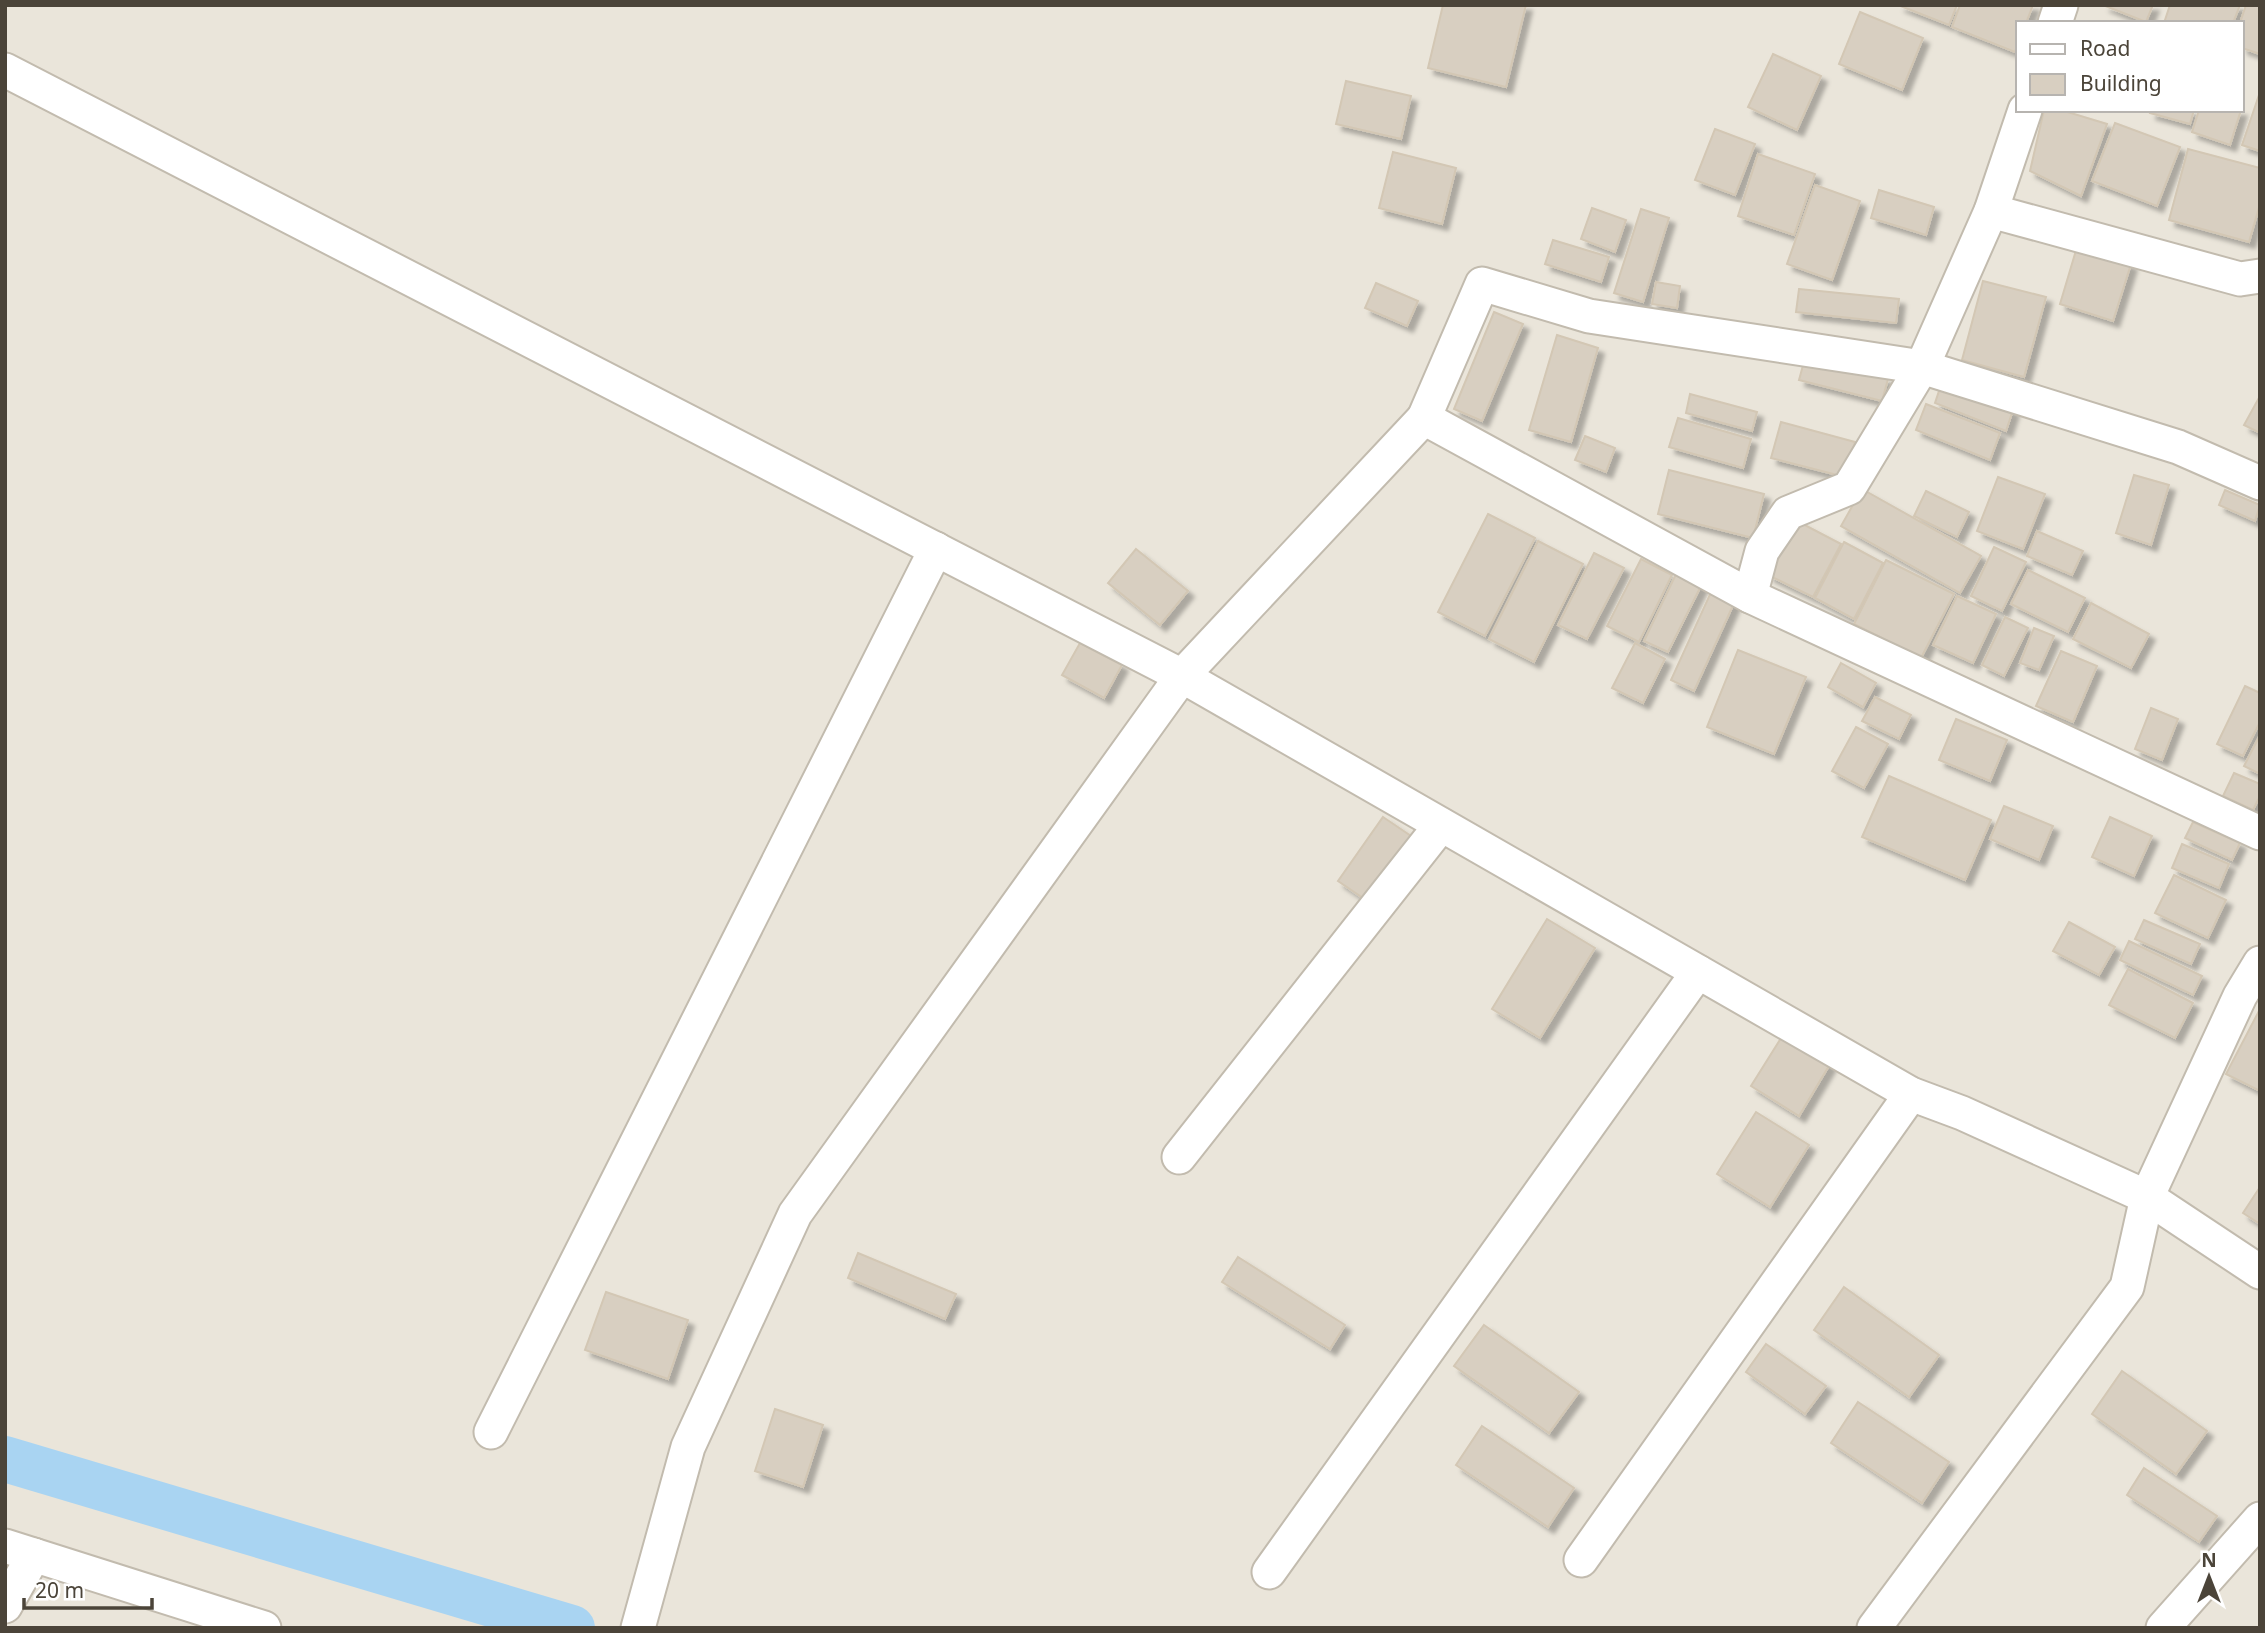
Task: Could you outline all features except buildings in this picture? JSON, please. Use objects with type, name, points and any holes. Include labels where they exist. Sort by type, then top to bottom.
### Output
[{"type":"street","points":[[5,69],[1182,676],[1911,1094],[1962,1113],[2147,1197],[2260,1272]]},
{"type":"street","points":[[1750,596],[1762,551],[1788,513],[1849,488],[1922,367],[1991,211],[2024,112]]},
{"type":"street","points":[[1991,211],[2240,279],[2260,276]]},
{"type":"street","points":[[638,1628],[688,1447],[794,1214],[1182,676],[1424,418],[1482,284],[1589,316],[1922,367],[2178,447],[2260,483]]},
{"type":"street","points":[[1424,418],[1750,596],[2260,833]]},
{"type":"street","points":[[491,1432],[936,549]]},
{"type":"street","points":[[1179,1157],[1441,825]]},
{"type":"street","points":[[1874,1628],[2126,1287],[2147,1197],[2240,996],[2260,963]]},
{"type":"street","points":[[1269,1572],[1698,972]]},
{"type":"street","points":[[1581,1560],[1911,1094]]},
{"type":"street","points":[[2163,1628],[2260,1519]]},
{"type":"street","points":[[5,1606],[20,1550],[264,1628]]},
{"type":"shaded area","points":[[5,5],[2260,5],[2260,1628],[5,1628]]},
{"type":"waterway","points":[[5,1459],[572,1628]]}]
